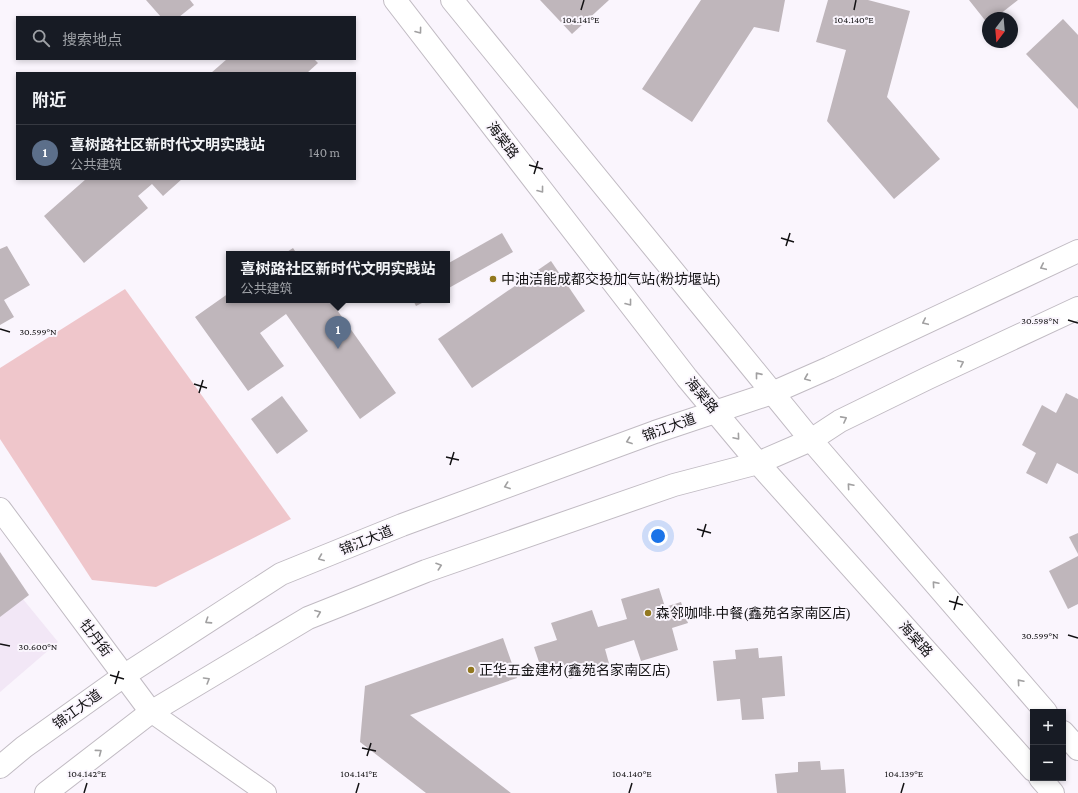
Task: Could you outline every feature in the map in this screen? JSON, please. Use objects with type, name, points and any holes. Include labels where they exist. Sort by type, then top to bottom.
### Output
[{"type":"main road","name":"海棠路","points":[[395,0],[670,355],[758,463],[1030,767]]},
{"type":"main road","points":[[452,0],[811,440],[1043,709]]},
{"type":"main road","name":"锦江大道","points":[[0,767],[24,747],[124,675],[281,574],[409,522],[715,411],[772,393],[830,368],[1078,251]]},
{"type":"main road","points":[[46,793],[152,712],[308,618],[426,571],[674,485],[758,463],[811,440],[840,421],[1078,308]]},
{"type":"main road","name":"牡丹街","points":[[0,509],[152,712]]},
{"type":"main road","points":[[1066,735],[1078,749]]},
{"type":"main road","points":[[1043,781],[1053,793]]},
{"type":"street","name":"牡丹街","points":[[152,712],[266,793]]},
{"type":"shaded area","points":[[125,289],[291,519],[156,587],[92,580],[0,439],[0,368]]},
{"type":"shaded area","points":[[0,571],[58,642],[0,692]]},
{"type":"building","points":[[146,0],[190,0],[194,5],[180,16],[160,16]]},
{"type":"building","points":[[540,0],[609,0],[572,34]]},
{"type":"building","points":[[701,0],[785,0],[779,32],[754,27],[692,122],[642,89]]},
{"type":"building","points":[[828,0],[868,0],[910,11],[887,97],[940,159],[894,199],[827,121],[846,50],[816,42]]},
{"type":"building","points":[[969,0],[1018,0],[1003,12],[982,12],[982,16]]},
{"type":"building","points":[[1063,19],[1078,35],[1078,109],[1026,54]]},
{"type":"building","points":[[226,60],[315,60],[318,63],[308,72],[212,72]]},
{"type":"building","points":[[85,180],[181,180],[163,196],[152,184],[138,196],[148,208],[84,263],[44,216]]},
{"type":"building","points":[[502,233],[513,252],[450,287],[450,262]]},
{"type":"building","points":[[7,246],[30,285],[4,300],[14,317],[0,325],[0,249]]},
{"type":"building","points":[[551,261],[585,311],[472,388],[438,339]]},
{"type":"building","points":[[226,295],[226,303],[332,303],[396,393],[360,419],[286,314],[260,333],[284,366],[248,391],[195,317]]},
{"type":"building","points":[[414,303],[422,303],[416,306]]},
{"type":"building","points":[[1066,393],[1078,399],[1078,474],[1057,463],[1047,484],[1026,473],[1036,453],[1022,445],[1042,405],[1056,413]]},
{"type":"building","points":[[282,396],[308,431],[277,454],[251,419]]},
{"type":"building","points":[[1078,533],[1078,554],[1069,537]]},
{"type":"building","points":[[0,552],[29,595],[0,617]]},
{"type":"building","points":[[1078,556],[1078,604],[1068,609],[1049,571]]},
{"type":"building","points":[[659,588],[665,607],[681,602],[688,623],[672,628],[678,650],[641,661],[634,640],[605,649],[610,667],[569,679],[563,662],[541,668],[534,647],[557,640],[551,623],[592,610],[598,627],[627,619],[621,599]]},
{"type":"building","points":[[503,638],[517,678],[410,715],[511,793],[426,793],[360,742],[365,686]]},
{"type":"building","points":[[758,648],[759,658],[782,656],[785,696],[762,698],[764,719],[742,720],[740,699],[717,701],[713,661],[736,659],[735,650]]},
{"type":"building","points":[[820,761],[821,770],[844,769],[846,793],[777,793],[775,774],[798,772],[798,762]]},
{"type":"place","name":"中油洁能成都交投加气站(粉坊堰站)","points":[[493,279]]},
{"type":"place","name":"喜树路社区新时代文明实践站","points":[[338,349]]},
{"type":"place","name":"森邻咖啡·中餐(鑫苑名家南区店)","points":[[648,613]]},
{"type":"place","name":"正华五金建材(鑫苑名家南区店)","points":[[471,670]]}]
